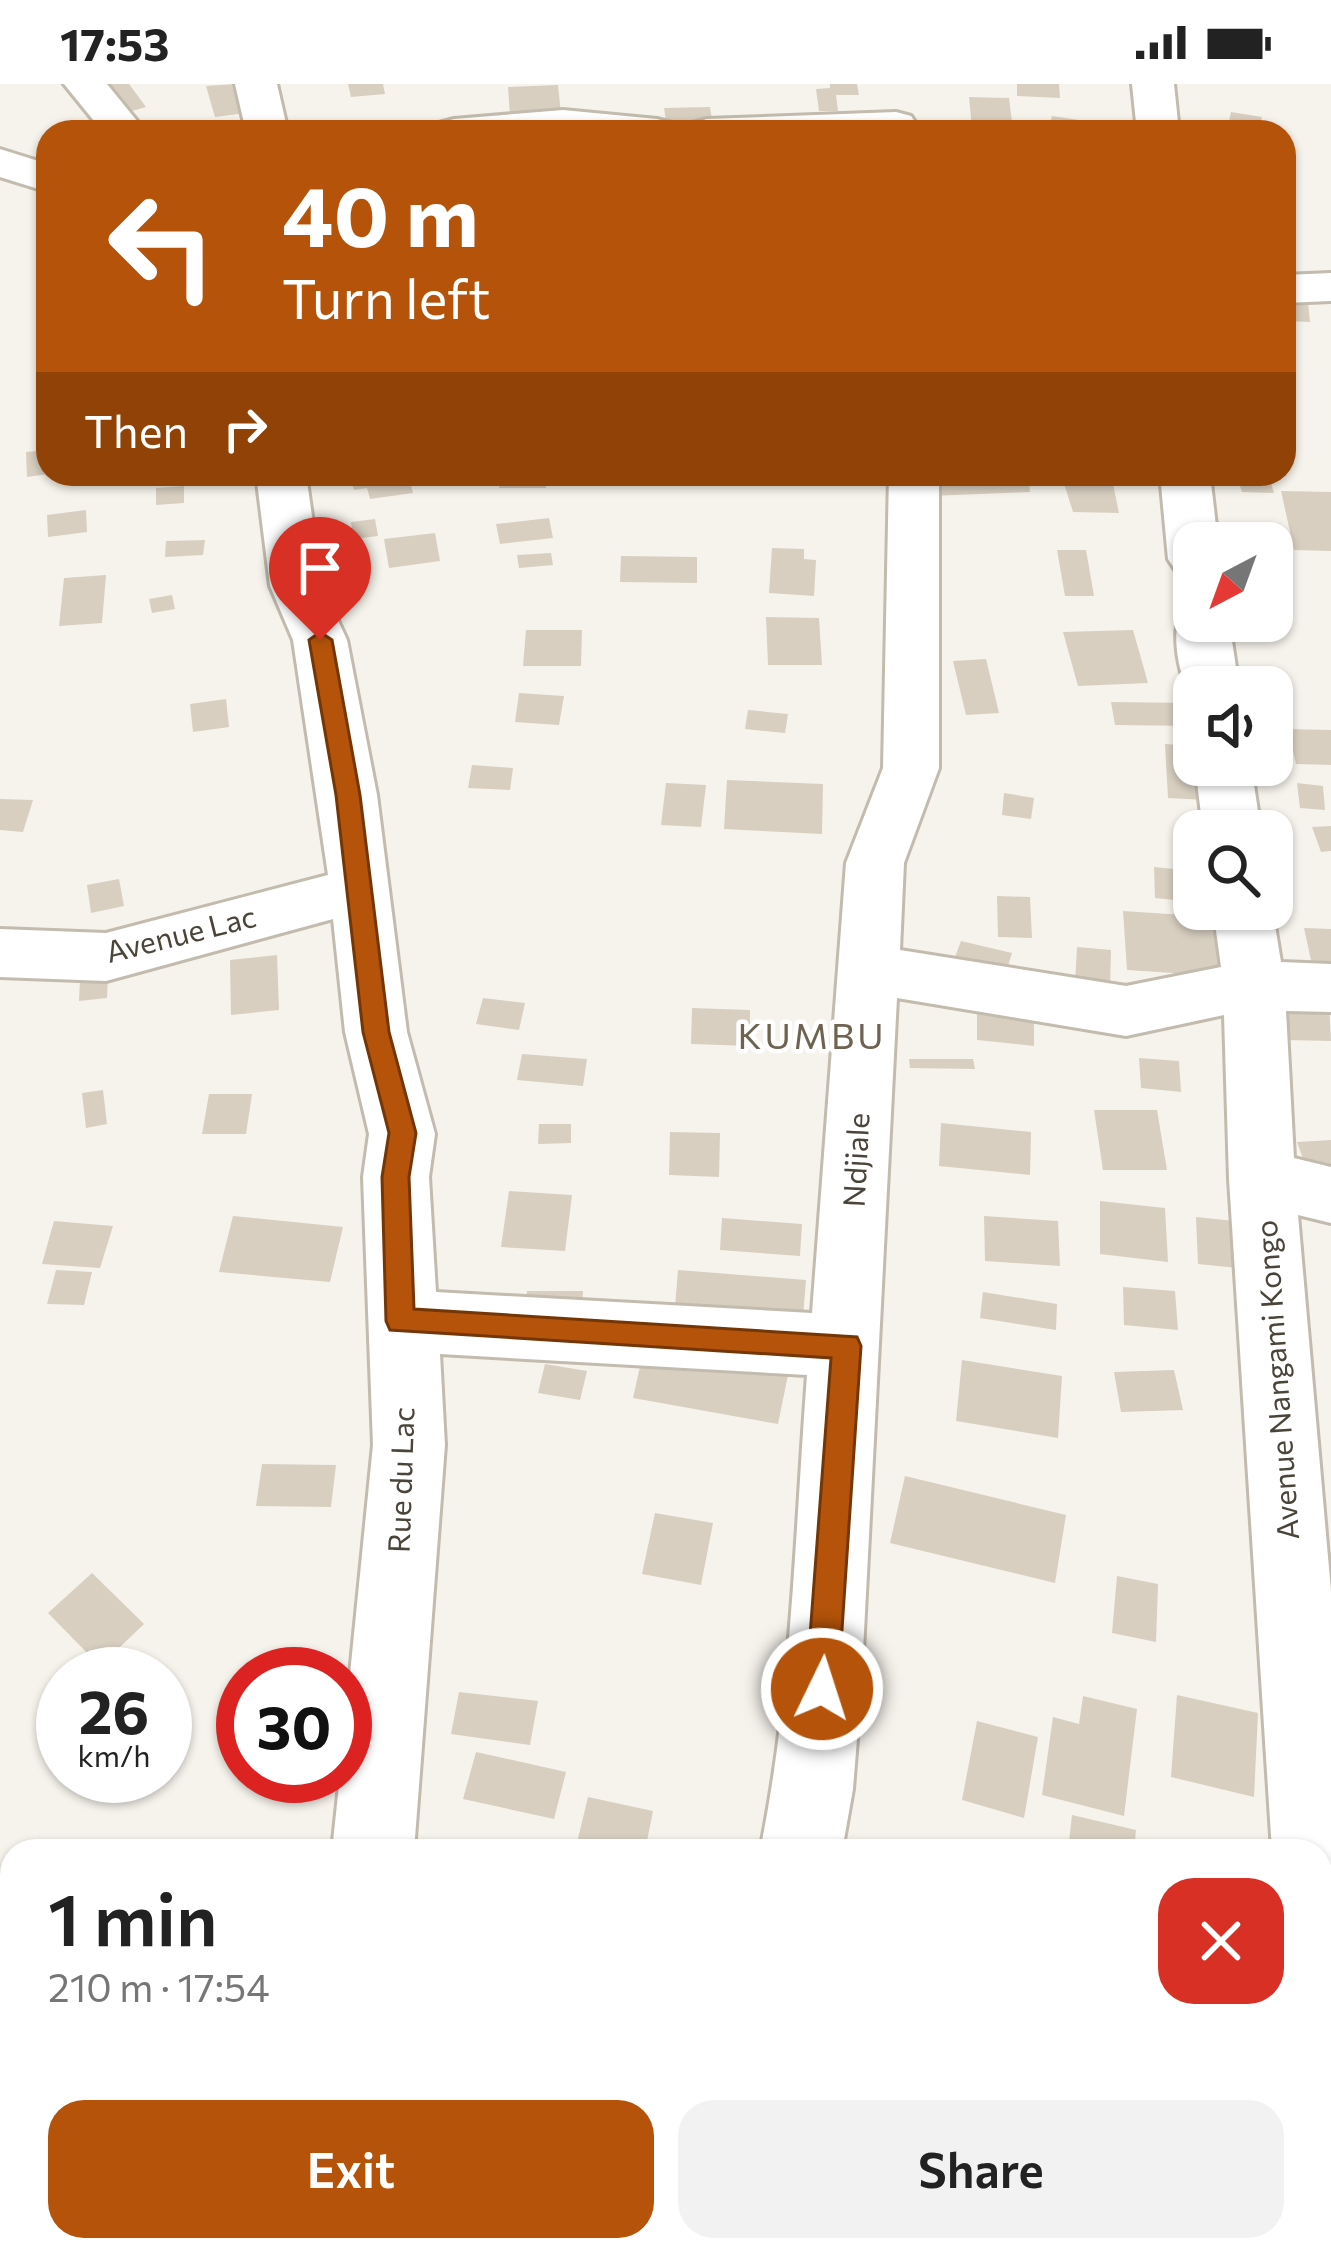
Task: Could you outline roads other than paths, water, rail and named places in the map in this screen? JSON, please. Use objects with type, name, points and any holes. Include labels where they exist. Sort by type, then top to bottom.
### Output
[{"type":"street","points":[[85,84],[115,120]]},
{"type":"street","points":[[256,84],[264,120]]},
{"type":"street","points":[[1153,84],[1157,120]]},
{"type":"street","points":[[834,120],[897,114]]},
{"type":"street","points":[[0,162],[36,175]]},
{"type":"street","points":[[1296,288],[1331,287]]},
{"type":"street","name":"Rue du Lac","points":[[282,486],[296,586],[320,640],[348,795],[376,1032],[403,1133],[396,1177],[410,1445],[374,1839]]},
{"type":"street","name":"Ndjiale","points":[[803,1839],[822,1689],[875,863],[911,768],[914,486]]},
{"type":"street","points":[[1186,486],[1190,522]]},
{"type":"street","name":"Avenue Lac","points":[[0,953],[106,957],[358,890]]},
{"type":"street","name":"Avenue Nangami Kongo","points":[[1246,930],[1254,986],[1262,1179],[1312,1839]]},
{"type":"street","points":[[868,969],[1126,1011],[1254,986],[1331,988]]},
{"type":"street","points":[[1262,1179],[1331,1195]]},
{"type":"street","points":[[400,1321],[846,1346]]},
{"type":"district","name":"KUMBU","points":[[812,1036]]}]
